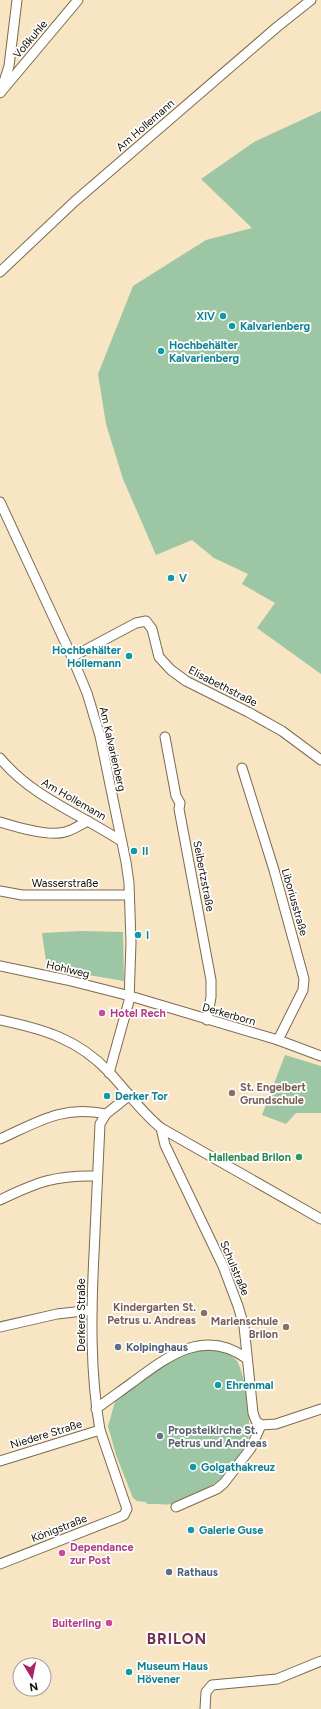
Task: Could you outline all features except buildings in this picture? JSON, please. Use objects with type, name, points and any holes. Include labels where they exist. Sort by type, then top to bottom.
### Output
[{"type":"street","points":[[0,93],[6,79],[17,0]]},
{"type":"street","name":"Voßkuhle","points":[[0,93],[78,0]]},
{"type":"street","name":"Am Hollemann","points":[[0,272],[74,202],[265,37],[311,0]]},
{"type":"street","name":"Am Kalvarienberg","points":[[0,502],[72,657],[98,727],[127,868],[131,942],[130,996],[127,1012],[109,1073]]},
{"type":"street","name":"Elisabethstraße","points":[[72,657],[136,623],[146,621],[152,629],[159,657],[171,670],[186,681],[282,731],[321,760]]},
{"type":"street","name":"Seibertzstraße","points":[[165,737],[176,796],[180,803],[179,809],[212,985],[207,1020]]},
{"type":"street","name":"Am Hollemann","points":[[0,758],[22,781],[37,792],[121,841]]},
{"type":"street","name":"Liboriusstraße","points":[[242,768],[274,870],[304,979],[303,990],[278,1040]]},
{"type":"street","points":[[0,822],[26,829],[57,834],[65,832],[88,821]]},
{"type":"street","name":"Wasserstraße","points":[[0,891],[22,894],[129,895]]},
{"type":"street","name":"Hohlweg","points":[[0,966],[130,996]]},
{"type":"street","name":"Derkerborn","points":[[130,996],[278,1040],[321,1056]]},
{"type":"street","points":[[0,1020],[46,1031],[76,1044],[109,1073],[147,1116],[161,1128],[321,1219]]},
{"type":"street","points":[[0,1139],[44,1118],[58,1114],[89,1112],[106,1114],[130,1095]]},
{"type":"street","name":"Derkere Straße","points":[[106,1114],[100,1124],[97,1176],[92,1310],[94,1378],[96,1409],[100,1430],[126,1504],[126,1512]]},
{"type":"street","name":"Schulstraße","points":[[161,1128],[165,1145],[223,1266],[233,1291],[243,1321],[246,1358],[254,1413],[256,1421],[261,1425]]},
{"type":"street","points":[[0,1200],[49,1179],[67,1176],[97,1176]]},
{"type":"street","points":[[0,1327],[57,1314],[92,1310]]},
{"type":"street","points":[[96,1409],[171,1355],[190,1347],[205,1345],[225,1347],[234,1350],[246,1358]]},
{"type":"street","points":[[176,1507],[217,1489],[224,1483],[251,1448],[261,1425],[276,1424],[321,1409]]},
{"type":"street","name":"Niedere Straße","points":[[0,1461],[100,1430]]},
{"type":"street","name":"Königstraße","points":[[0,1564],[120,1517],[126,1512]]},
{"type":"street","points":[[205,1709],[206,1692],[210,1686],[216,1684],[269,1680],[282,1677],[321,1662]]},
{"type":"green space","points":[[321,111],[321,674],[257,628],[275,603],[242,584],[248,574],[214,558],[192,540],[156,555],[123,479],[106,424],[98,374],[133,286],[206,240],[252,228],[201,179],[254,142]]},
{"type":"green space","points":[[81,931],[123,932],[124,981],[47,968],[42,933]]},
{"type":"green space","points":[[285,1055],[321,1066],[321,1113],[296,1113],[286,1124],[262,1115]]},
{"type":"green space","points":[[204,1350],[223,1350],[237,1361],[243,1378],[248,1403],[249,1437],[247,1445],[235,1465],[226,1474],[206,1489],[195,1495],[173,1504],[147,1504],[146,1502],[137,1501],[133,1498],[116,1455],[108,1426],[115,1402],[172,1359],[192,1352]]},
{"type":"place","name":"XIV","points":[[223,316]]},
{"type":"place","name":"Kalvarienberg","points":[[232,326]]},
{"type":"place","name":"Hochbehälter Kalvarienberg","points":[[161,351]]},
{"type":"place","name":"V","points":[[171,578]]},
{"type":"place","name":"Hochbehälter Hollemann","points":[[129,656]]},
{"type":"place","name":"II","points":[[134,851]]},
{"type":"place","name":"I","points":[[138,935]]},
{"type":"place","name":"Hotel Rech","points":[[102,1013]]},
{"type":"place","name":"St. Engelbert Grundschule","points":[[232,1093]]},
{"type":"place","name":"Derker Tor","points":[[107,1096]]},
{"type":"place","name":"Hallenbad Brilon","points":[[299,1157]]},
{"type":"place","name":"Kindergarten St. Petrus u. Andreas","points":[[204,1313]]},
{"type":"place","name":"Marienschule Brilon","points":[[286,1327]]},
{"type":"place","name":"Kolpinghaus","points":[[118,1347]]},
{"type":"place","name":"Ehrenmal","points":[[218,1385]]},
{"type":"place","name":"Propsteikirche St. Petrus und Andreas","points":[[160,1436]]},
{"type":"place","name":"Golgathakreuz","points":[[193,1467]]},
{"type":"place","name":"Galerie Guse","points":[[191,1530]]},
{"type":"place","name":"Dependance zur Post","points":[[62,1553]]},
{"type":"place","name":"Rathaus","points":[[169,1572]]},
{"type":"place","name":"Buiterling","points":[[109,1623]]},
{"type":"place","name":"Museum Haus Hövener","points":[[129,1672]]},
{"type":"district","name":"BRILON","points":[[177,1639]]}]
